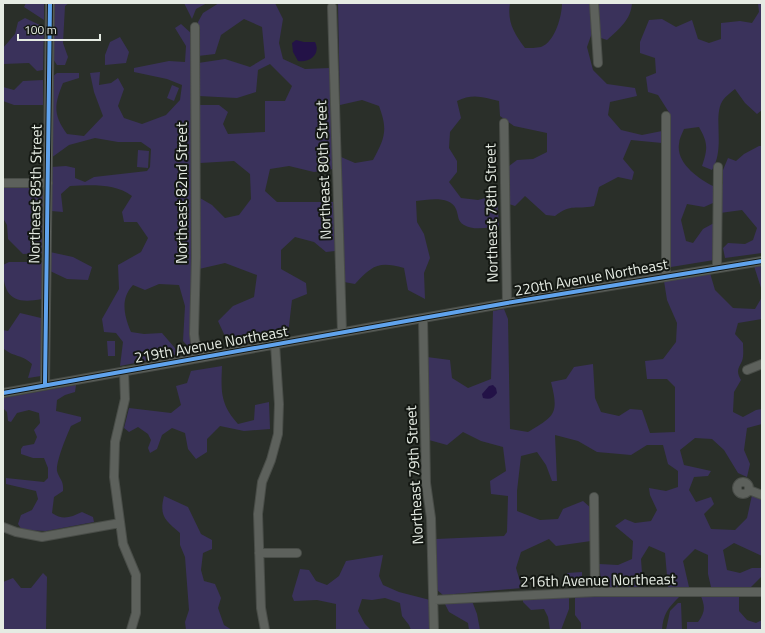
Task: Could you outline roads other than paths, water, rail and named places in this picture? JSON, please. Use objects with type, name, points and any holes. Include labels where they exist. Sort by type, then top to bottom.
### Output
[{"type":"street","name":"Northeast 85th Street","points":[[45,385],[50,3]]},
{"type":"street","points":[[594,3],[598,63]]},
{"type":"street","name":"Northeast 80th Street","points":[[332,7],[342,332]]},
{"type":"street","name":"Northeast 82nd Street","points":[[195,27],[196,257],[194,334],[195,342],[204,356]]},
{"type":"street","points":[[666,116],[666,276]]},
{"type":"street","name":"Northeast 78th Street","points":[[504,123],[506,303]]},
{"type":"street","points":[[718,167],[718,267]]},
{"type":"street","points":[[3,183],[48,183]]},
{"type":"street","name":"220th Avenue Northeast","points":[[423,318],[718,267],[762,261]]},
{"type":"street","name":"219th Avenue Northeast","points":[[3,392],[124,372],[204,356],[423,318]]},
{"type":"street","name":"Northeast 79th Street","points":[[423,318],[426,483],[431,518],[434,630]]},
{"type":"street","points":[[265,630],[261,608],[258,514],[262,482],[271,460],[278,434],[279,404],[275,344]]},
{"type":"street","points":[[747,370],[762,364]]},
{"type":"street","points":[[124,372],[125,399],[114,442],[114,471],[123,544],[136,575],[136,613],[131,630]]},
{"type":"street","points":[[749,490],[762,495]]},
{"type":"street","points":[[594,496],[595,592]]},
{"type":"street","points":[[3,527],[16,532],[42,537],[120,523]]},
{"type":"street","points":[[259,553],[297,553]]},
{"type":"street","name":"216th Avenue Northeast","points":[[434,600],[595,592],[762,592]]}]
